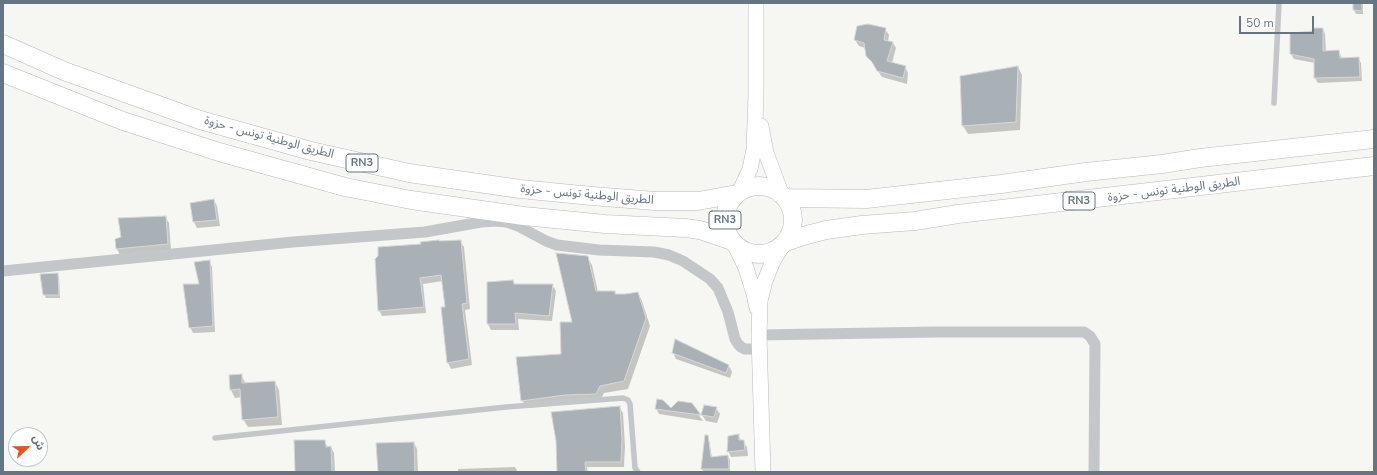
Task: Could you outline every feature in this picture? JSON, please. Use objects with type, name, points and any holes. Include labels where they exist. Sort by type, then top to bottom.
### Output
[{"type":"highway","name":"الطريق الوطنية تونس - حزوة","points":[[3,44],[64,71],[200,120],[311,151],[409,173],[520,190],[656,201],[698,201],[738,192]]},
{"type":"highway","name":"RN3","points":[[3,73],[124,121],[218,152],[345,187],[410,200],[524,216],[700,230],[733,242]]},
{"type":"highway","name":"RN3","points":[[784,244],[774,252],[753,254],[742,250],[733,242],[727,232],[725,222],[726,211],[730,202],[738,192],[750,187],[761,185],[772,188],[784,196],[866,199],[973,188],[1200,158],[1374,139]]},
{"type":"highway","name":"الطريق الوطنية تونس - حزوة","points":[[784,244],[803,236],[826,230],[862,225],[915,221],[958,214],[1374,166]]},
{"type":"highway","points":[[784,196],[792,208],[794,220],[792,232],[784,244]]},
{"type":"main road","points":[[738,192],[750,169],[754,150],[756,95],[756,3]]},
{"type":"main road","points":[[756,95],[766,153],[784,196]]},
{"type":"main road","points":[[733,242],[746,268],[754,294],[759,335]]},
{"type":"main road","points":[[763,472],[759,335],[760,301],[765,281],[772,263],[784,244]]},
{"type":"street","points":[[3,271],[270,245],[425,232],[481,222],[508,222],[557,245],[599,250],[654,252],[669,255],[684,261],[710,279],[718,288],[728,312],[735,338],[738,344],[745,349],[759,335],[936,332],[1084,332],[1090,336],[1095,344],[1094,472]]},
{"type":"lane","points":[[1274,103],[1279,3]]},
{"type":"lane","points":[[214,438],[506,407],[623,398],[628,400],[630,404],[635,468],[638,472]]},
{"type":"building","points":[[1353,3],[1362,3],[1362,11],[1353,10]]},
{"type":"building","points":[[868,24],[886,28],[884,40],[893,42],[887,61],[906,66],[903,78],[877,71],[872,62],[866,56],[864,43],[854,40],[857,26]]},
{"type":"building","points":[[1313,28],[1323,28],[1323,51],[1339,50],[1340,58],[1359,57],[1360,77],[1314,78],[1314,59],[1290,54],[1290,33],[1313,31]]},
{"type":"building","points":[[1018,66],[1016,122],[962,126],[960,76]]},
{"type":"building","points":[[214,199],[217,220],[193,222],[190,203]]},
{"type":"building","points":[[166,216],[168,244],[116,249],[115,239],[121,237],[118,218]]},
{"type":"building","points":[[461,240],[467,303],[462,304],[469,359],[447,363],[441,307],[445,307],[441,275],[420,278],[424,307],[378,311],[375,259],[378,256],[378,247],[421,244],[420,242]]},
{"type":"building","points":[[556,253],[588,256],[596,291],[615,291],[615,294],[638,292],[646,318],[624,381],[600,386],[596,394],[565,395],[521,401],[516,357],[561,354],[560,322],[572,322]]},
{"type":"building","points":[[210,260],[213,326],[189,328],[183,284],[199,284],[194,262]]},
{"type":"building","points":[[58,273],[59,295],[43,295],[40,274]]},
{"type":"building","points":[[513,280],[514,284],[553,284],[549,316],[515,313],[516,324],[487,324],[487,282]]},
{"type":"building","points":[[675,339],[729,365],[726,373],[672,353]]},
{"type":"building","points":[[242,374],[242,383],[275,381],[278,417],[242,420],[240,389],[230,390],[229,375]]},
{"type":"building","points":[[657,399],[663,400],[671,408],[678,401],[692,403],[701,415],[655,409]]},
{"type":"building","points":[[704,405],[717,407],[714,417],[701,415]]},
{"type":"building","points":[[620,406],[622,439],[621,462],[585,462],[586,472],[557,472],[556,441],[551,412]]},
{"type":"building","points":[[739,434],[739,440],[744,440],[745,450],[727,452],[728,436]]},
{"type":"building","points":[[705,435],[708,435],[711,457],[728,455],[729,469],[701,469]]},
{"type":"building","points":[[294,440],[325,440],[326,447],[331,446],[332,472],[295,472]]},
{"type":"building","points":[[414,442],[415,472],[378,472],[376,443]]}]
